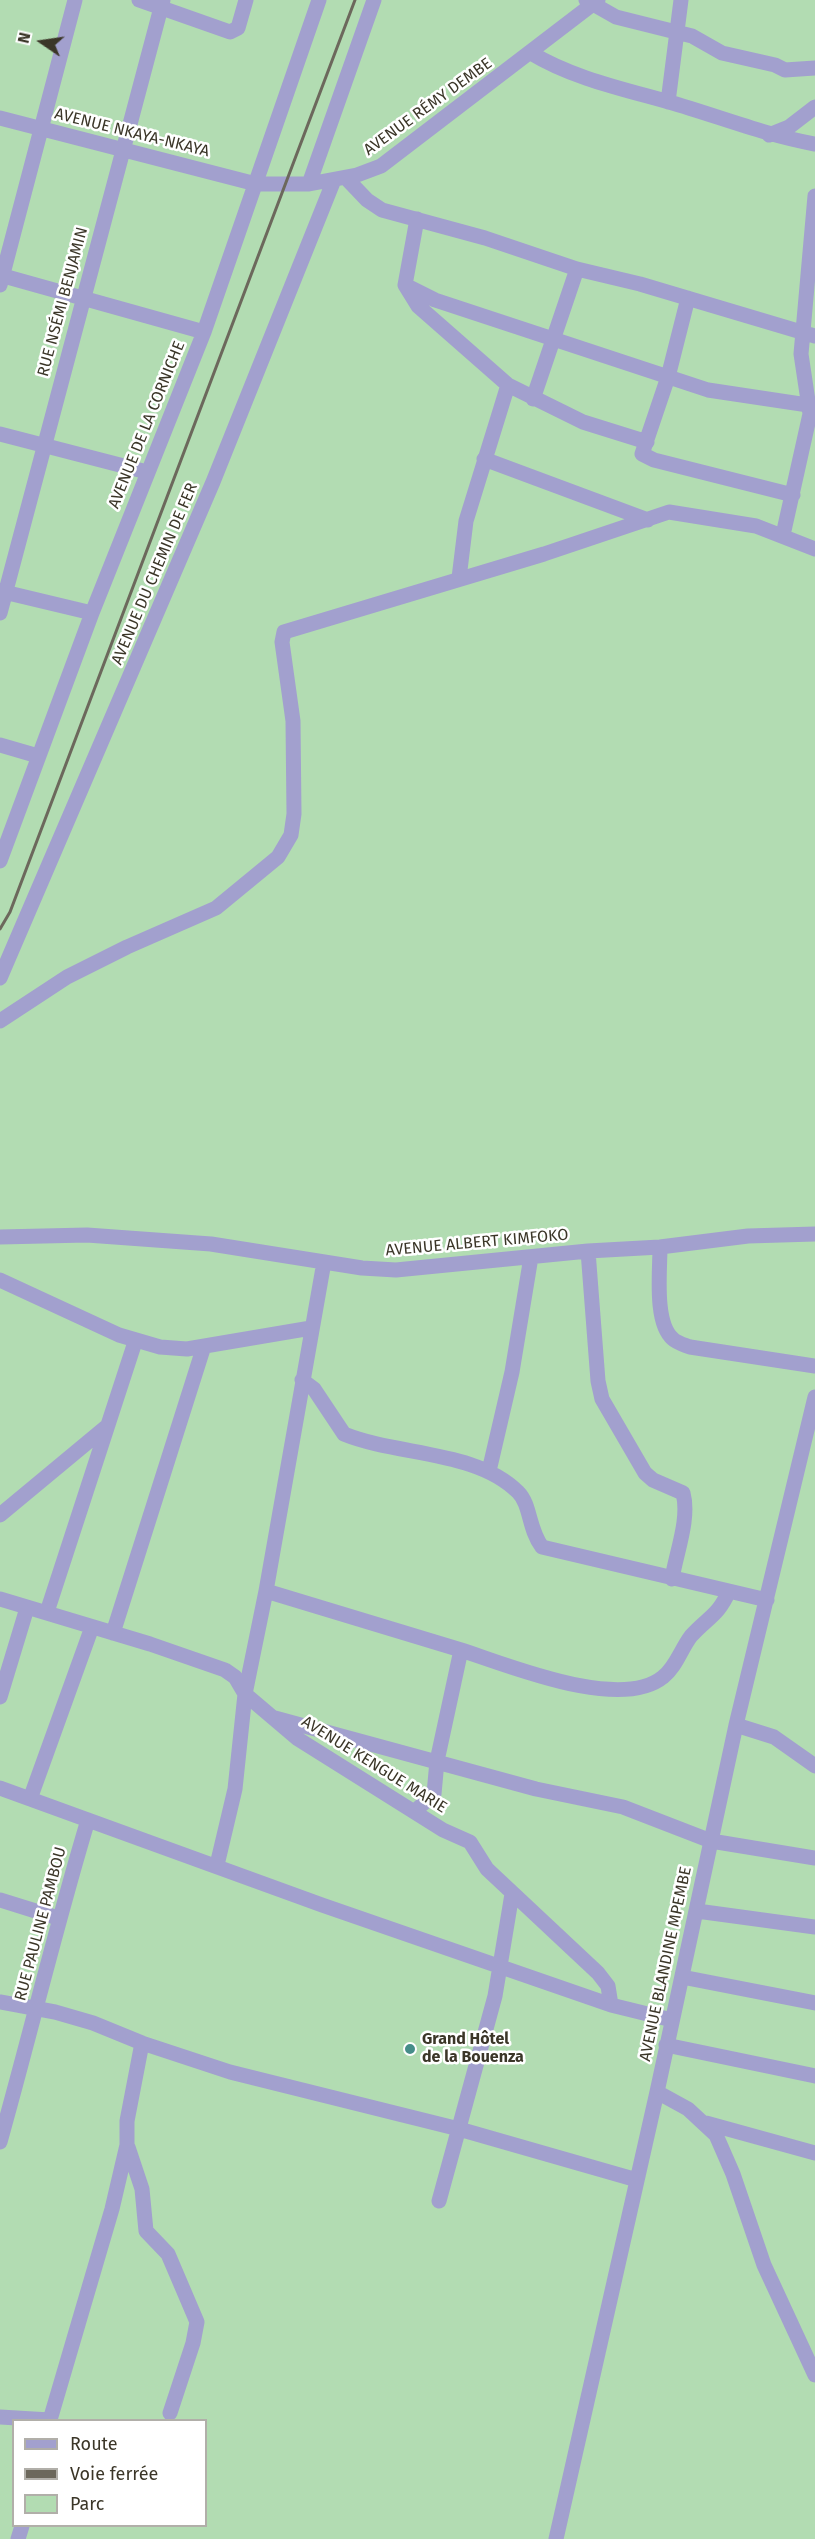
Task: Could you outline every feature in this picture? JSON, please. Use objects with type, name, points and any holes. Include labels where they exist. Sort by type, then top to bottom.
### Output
[{"type":"street","points":[[75,0],[1,279],[82,298],[204,332]]},
{"type":"street","points":[[139,0],[162,3],[230,32],[238,28],[246,0]]},
{"type":"street","name":"AVENUE DE LA CORNICHE","points":[[0,861],[92,613],[204,332],[319,0]]},
{"type":"street","points":[[309,184],[374,0]]},
{"type":"street","points":[[668,102],[675,32],[681,0]]},
{"type":"street","points":[[592,2],[615,17],[692,36],[722,52],[775,65],[785,70],[815,68]]},
{"type":"street","name":"AVENUE RÉMY DEMBE","points":[[256,184],[309,184],[340,179],[381,166],[531,53],[592,2]]},
{"type":"street","name":"RUE NSÉMI BENJAMIN","points":[[0,613],[3,592],[162,3]]},
{"type":"street","points":[[531,53],[550,65],[769,135],[815,144]]},
{"type":"street","points":[[769,135],[789,127],[815,107]]},
{"type":"street","name":"AVENUE NKAYA-NKAYA","points":[[0,118],[256,184]]},
{"type":"street","points":[[340,179],[382,210],[485,238],[577,269],[688,298],[808,334]]},
{"type":"street","name":"AVENUE DU CHEMIN DE FER","points":[[0,978],[209,493],[340,179]]},
{"type":"street","points":[[783,535],[793,495],[807,471],[812,405],[802,366],[808,334],[815,196]]},
{"type":"street","points":[[417,219],[405,285],[418,306],[508,385],[583,422],[647,442]]},
{"type":"street","points":[[533,399],[577,269]]},
{"type":"street","points":[[405,285],[435,300],[708,390],[812,405]]},
{"type":"street","points":[[688,298],[668,377],[642,454],[654,460],[793,495]]},
{"type":"street","points":[[459,578],[466,521],[508,385]]},
{"type":"street","points":[[0,434],[147,472]]},
{"type":"street","points":[[484,459],[648,520]]},
{"type":"street","points":[[0,1021],[67,977],[128,946],[216,908],[278,857],[291,835],[294,814],[294,730],[282,642],[284,632],[544,554],[648,520],[659,514],[679,512],[756,526],[815,549]]},
{"type":"street","points":[[3,592],[92,613]]},
{"type":"street","points":[[0,745],[38,756]]},
{"type":"street","name":"AVENUE ALBERT KIMFOKO","points":[[0,1237],[87,1235],[211,1244],[324,1262],[396,1270],[588,1251],[660,1247],[748,1236],[815,1234]]},
{"type":"street","points":[[660,1247],[659,1300],[667,1333],[674,1341],[690,1347],[815,1366]]},
{"type":"street","points":[[588,1251],[597,1381],[602,1399],[645,1473],[653,1480],[683,1492],[685,1499],[684,1519],[672,1579]]},
{"type":"street","points":[[489,1471],[512,1372],[531,1257]]},
{"type":"street","points":[[217,1865],[235,1789],[245,1694],[266,1592],[324,1262]]},
{"type":"street","points":[[0,1280],[135,1342],[173,1348],[204,1346],[311,1328]]},
{"type":"street","points":[[47,1612],[135,1342]]},
{"type":"street","points":[[113,1633],[204,1346]]},
{"type":"street","points":[[302,1380],[314,1389],[344,1434],[489,1471],[518,1492],[524,1501],[532,1532],[542,1547],[767,1600]]},
{"type":"street","name":"AVENUE BLANDINE MPEMBE","points":[[556,2539],[657,2092],[736,1725],[815,1397]]},
{"type":"street","points":[[0,1515],[107,1426]]},
{"type":"street","points":[[266,1592],[585,1687],[610,1690],[639,1688],[662,1678],[692,1636],[716,1615],[729,1591]]},
{"type":"street","name":"AVENUE KENGUE MARIE","points":[[0,1599],[213,1665],[235,1677],[245,1694],[298,1739],[443,1830],[470,1842],[487,1869],[508,1886],[512,1894],[598,1973],[608,1986],[611,2005]]},
{"type":"street","points":[[0,1697],[27,1608]]},
{"type":"street","points":[[30,1799],[92,1627]]},
{"type":"street","points":[[415,1811],[434,1794],[437,1761],[461,1650]]},
{"type":"street","points":[[272,1718],[536,1789],[623,1807],[711,1841],[815,1858]]},
{"type":"street","points":[[736,1725],[774,1737],[815,1766]]},
{"type":"street","points":[[0,1788],[322,1905],[501,1965],[611,2005],[672,2020]]},
{"type":"street","name":"RUE PAULINE PAMBOU","points":[[0,2142],[37,2008],[58,1918],[87,1820]]},
{"type":"street","points":[[439,2201],[474,2081],[501,1965],[512,1894]]},
{"type":"street","points":[[0,1900],[58,1918]]},
{"type":"street","points":[[697,1911],[815,1928]]},
{"type":"street","points":[[682,1977],[815,2002]]},
{"type":"street","points":[[0,2002],[37,2008],[93,2023],[142,2043],[292,2089],[459,2129],[637,2180]]},
{"type":"street","points":[[51,2419],[112,2209],[127,2145],[127,2121],[142,2043]]},
{"type":"street","points":[[666,2045],[815,2076]]},
{"type":"street","points":[[657,2092],[675,2100],[706,2123],[724,2151],[764,2265],[815,2375]]},
{"type":"street","points":[[706,2123],[815,2153]]},
{"type":"street","points":[[127,2145],[142,2189],[146,2231],[168,2254],[197,2322],[196,2332],[170,2413]]},
{"type":"street","points":[[0,2417],[25,2419]]},
{"type":"green space","points":[[0,0],[815,0],[815,2539],[0,2539]]},
{"type":"railway","points":[[0,929],[10,912],[355,0]]},
{"type":"place","name":"Grand Hôtel de la Bouenza","points":[[410,2049]]}]
